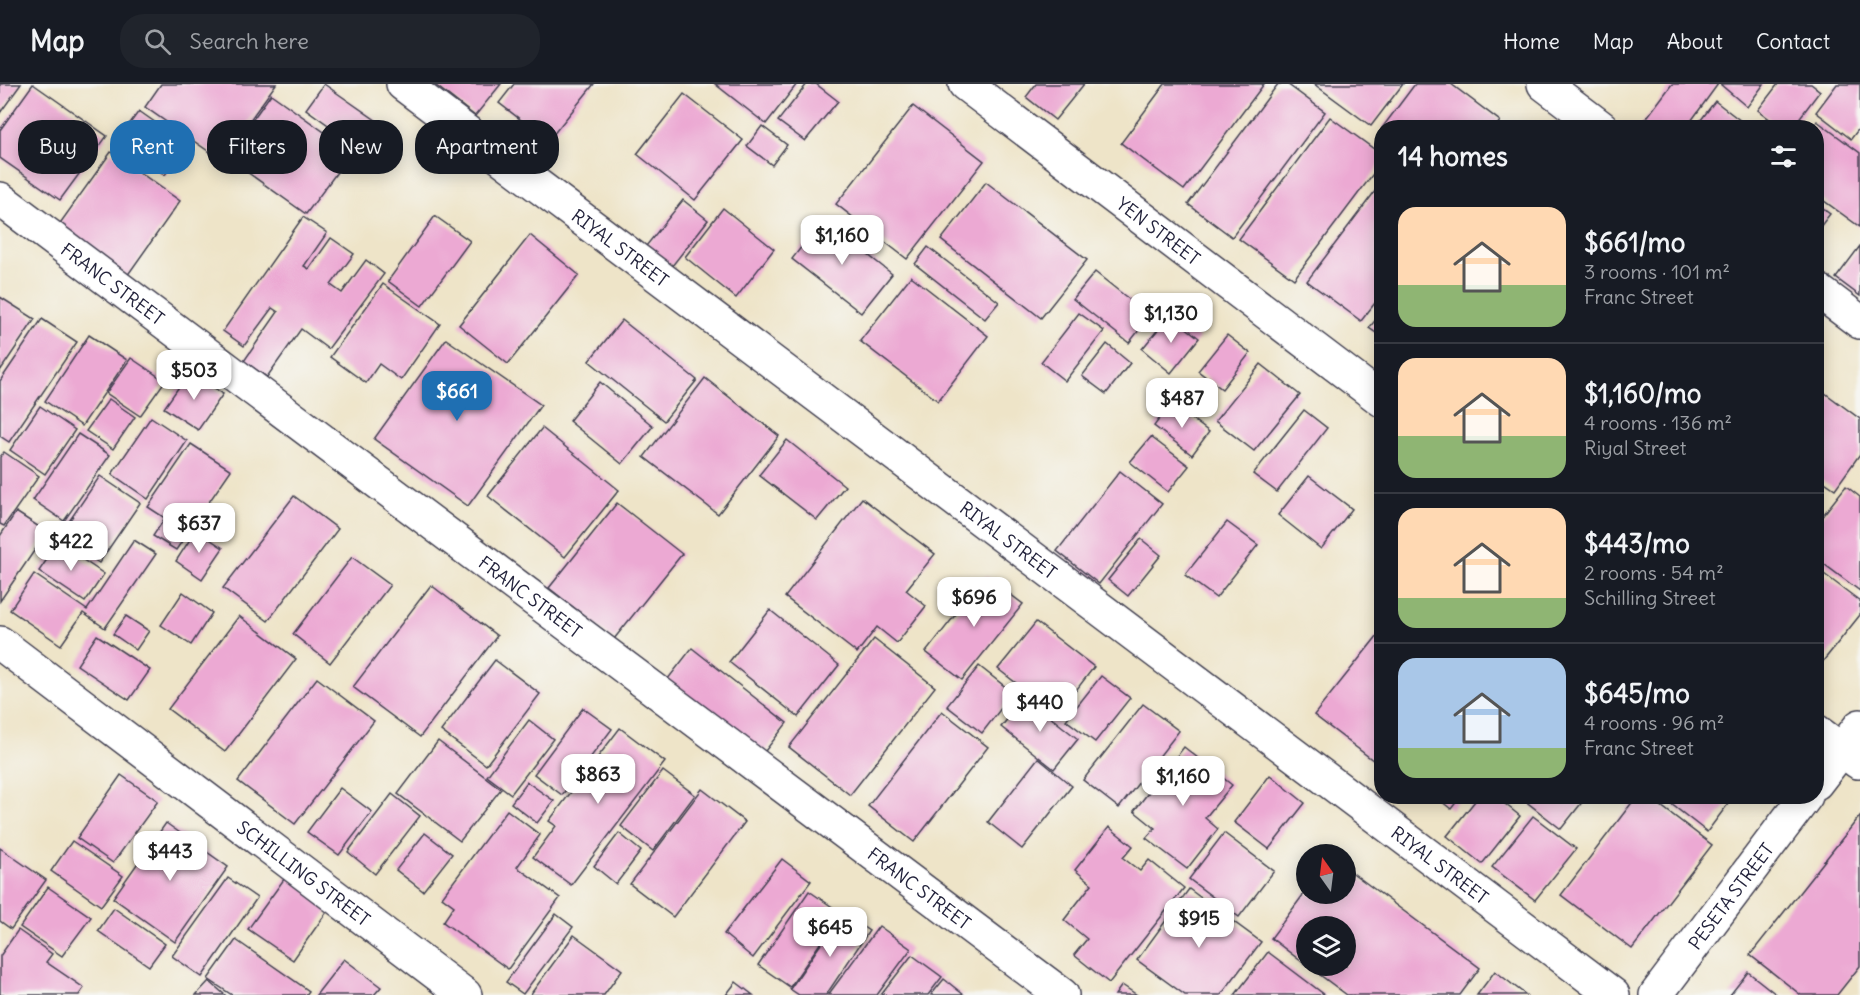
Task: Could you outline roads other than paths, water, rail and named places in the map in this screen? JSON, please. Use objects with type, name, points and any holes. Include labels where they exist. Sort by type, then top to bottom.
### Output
[{"type":"street","name":"RIYAL STREET","points":[[402,84],[1613,995]]},
{"type":"street","name":"YEN STREET","points":[[965,84],[1374,394]]},
{"type":"street","points":[[1544,84],[1591,120]]},
{"type":"street","name":"FRANC STREET","points":[[0,199],[1062,995]]},
{"type":"street","points":[[1824,295],[1860,322]]},
{"type":"street","name":"SCHILLING STREET","points":[[0,643],[465,995]]},
{"type":"street","points":[[1824,772],[1845,742]]},
{"type":"street","name":"PESETA STREET","points":[[1656,995],[1800,804]]}]
